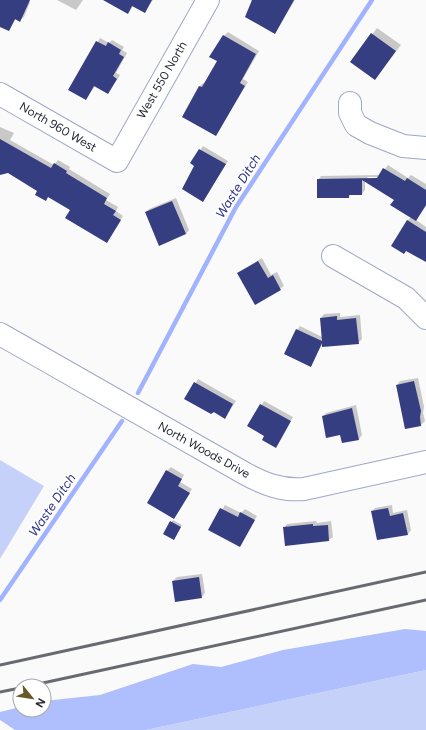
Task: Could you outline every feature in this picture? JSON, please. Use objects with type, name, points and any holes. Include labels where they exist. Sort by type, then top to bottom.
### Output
[{"type":"street","name":"West 550 North","points":[[117,161],[208,0]]},
{"type":"street","name":"North 960 West","points":[[0,94],[117,161]]},
{"type":"street","points":[[350,102],[350,113],[356,125],[370,133],[403,146],[426,148]]},
{"type":"street","points":[[334,256],[406,298],[426,318]]},
{"type":"street","name":"North Woods Drive","points":[[0,334],[244,473],[272,486],[289,490],[304,489],[426,462]]},
{"type":"shaded area","points":[[0,460],[44,486],[0,559]]},
{"type":"shaded area","points":[[405,629],[426,631],[426,670],[146,730],[15,730],[0,720],[0,712],[12,709],[12,718],[52,718],[52,700],[100,695],[193,664],[221,667],[283,650]]},
{"type":"shaded area","points":[[426,670],[426,730],[146,730]]},
{"type":"building","points":[[0,0],[30,0],[20,22],[15,19],[9,31],[0,27]]},
{"type":"building","points":[[103,0],[152,0],[145,13],[132,6],[128,14]]},
{"type":"building","points":[[252,0],[294,0],[275,34],[245,17]]},
{"type":"building","points":[[371,33],[396,51],[375,80],[350,62]]},
{"type":"building","points":[[223,35],[256,54],[240,83],[245,86],[216,136],[182,117],[199,86],[202,87],[217,61],[209,57]]},
{"type":"building","points":[[96,41],[106,46],[108,42],[121,50],[119,54],[124,57],[113,76],[117,79],[108,94],[94,86],[86,100],[68,90]]},
{"type":"building","points":[[0,139],[51,168],[54,163],[67,171],[66,173],[107,198],[104,204],[116,211],[113,215],[121,220],[107,243],[65,218],[70,210],[48,197],[46,201],[35,195],[37,191],[8,173],[0,175]]},
{"type":"building","points":[[199,149],[226,164],[203,202],[182,189],[194,166],[190,163]]},
{"type":"building","points":[[383,168],[405,181],[407,178],[426,190],[426,205],[416,221],[390,205],[394,200],[362,180],[362,195],[349,195],[349,198],[317,198],[317,179],[377,178]]},
{"type":"building","points":[[172,201],[186,234],[159,246],[145,212]]},
{"type":"building","points":[[407,220],[426,232],[426,262],[406,251],[404,254],[391,246]]},
{"type":"building","points":[[258,261],[268,278],[273,275],[281,290],[255,305],[237,273]]},
{"type":"building","points":[[337,316],[337,320],[356,318],[359,344],[322,347],[322,343],[311,367],[284,354],[296,329],[322,341],[320,318]]},
{"type":"building","points":[[414,381],[421,411],[421,426],[405,429],[396,385]]},
{"type":"building","points":[[194,382],[233,404],[225,419],[214,412],[211,414],[184,399]]},
{"type":"building","points":[[260,404],[291,421],[276,448],[262,440],[264,436],[247,426]]},
{"type":"building","points":[[352,408],[359,440],[342,443],[340,435],[326,438],[322,416]]},
{"type":"building","points":[[166,470],[182,479],[178,486],[190,493],[174,519],[147,503]]},
{"type":"building","points":[[220,508],[238,517],[240,512],[255,520],[240,547],[208,530]]},
{"type":"building","points":[[388,508],[390,516],[403,513],[408,535],[377,540],[371,511]]},
{"type":"building","points":[[170,521],[181,527],[174,540],[163,534]]},
{"type":"building","points":[[313,524],[313,526],[328,525],[329,541],[285,546],[283,527]]},
{"type":"building","points":[[199,577],[202,598],[175,602],[172,581]]},
{"type":"waterway","name":"Waste Ditch","points":[[138,393],[236,207],[372,0]]},
{"type":"waterway","name":"Waste Ditch","points":[[0,600],[122,421]]},
{"type":"railway","points":[[0,665],[426,572]]},
{"type":"railway","points":[[52,681],[426,600]]},
{"type":"railway","points":[[0,692],[12,690]]}]
